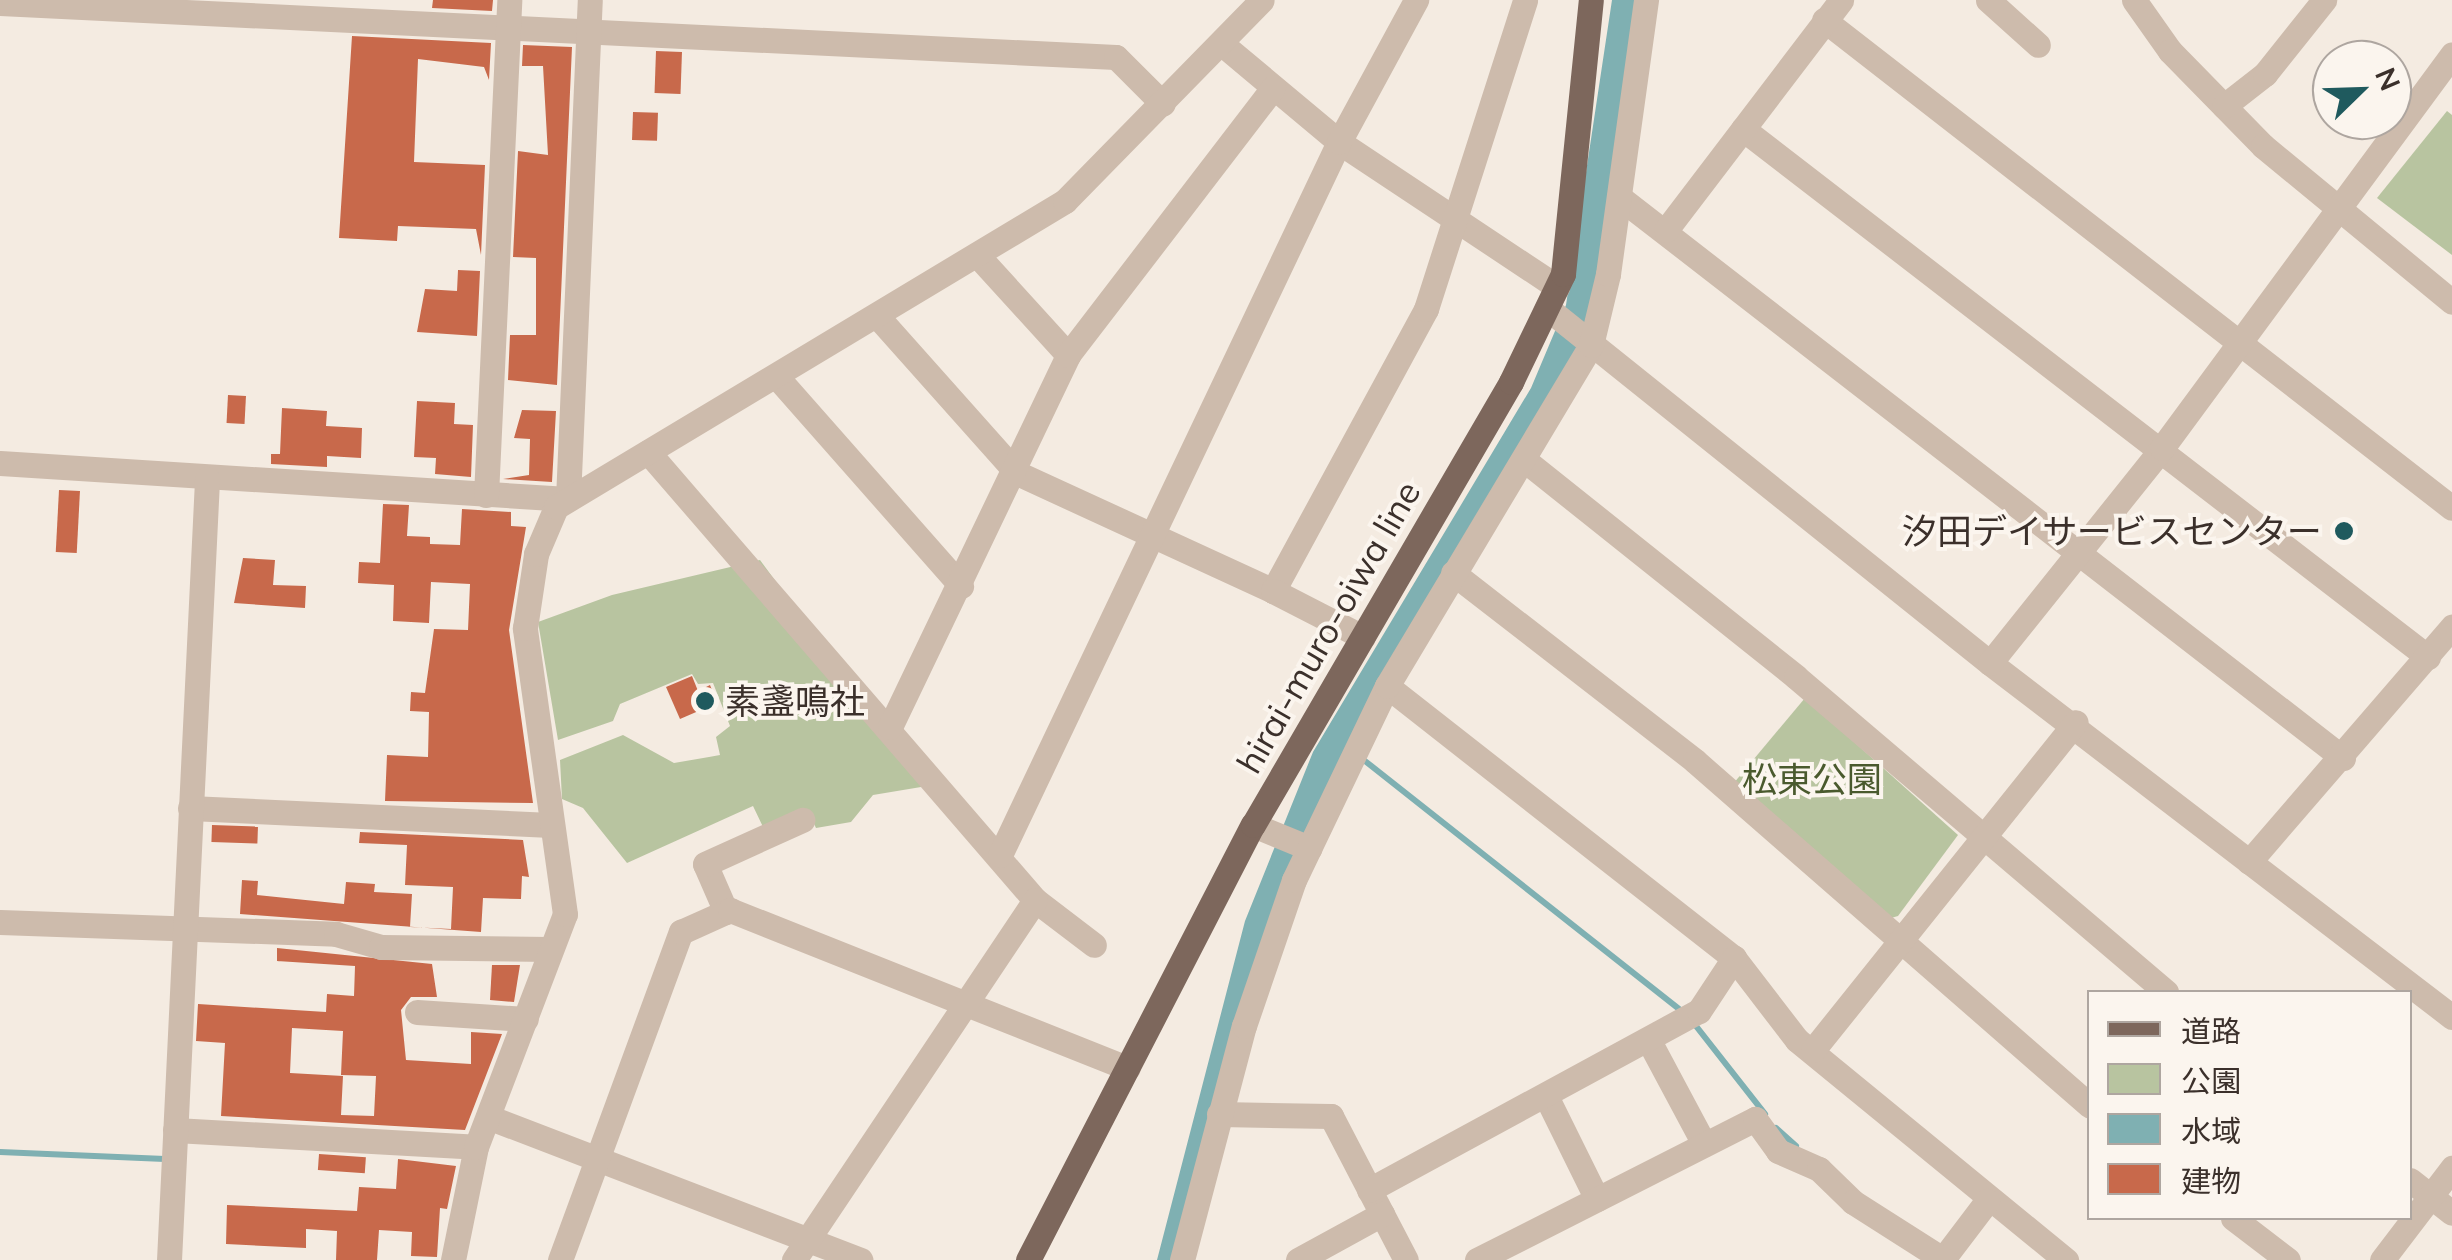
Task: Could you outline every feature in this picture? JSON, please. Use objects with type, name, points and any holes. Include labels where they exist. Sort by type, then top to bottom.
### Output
[{"type":"main road","name":"hirai-muro-oiwa line","points":[[1028,1260],[1128,1068],[1263,829],[1362,637],[1554,304],[1592,0]]},
{"type":"street","points":[[486,495],[510,0]]},
{"type":"street","points":[[568,499],[590,0]]},
{"type":"street","points":[[453,1260],[476,1147],[565,914],[551,826],[549,760],[525,612],[548,522],[568,499],[978,256],[1073,194],[1262,0]]},
{"type":"street","points":[[1000,855],[1339,142],[1416,0]]},
{"type":"street","points":[[1272,591],[1416,331],[1525,0]]},
{"type":"street","points":[[1182,1260],[1219,1114],[1309,848],[1387,686],[1453,574],[1527,462],[1587,340],[1619,197],[1646,0]]},
{"type":"street","points":[[1988,0],[2038,45]]},
{"type":"street","points":[[2134,0],[2224,106],[2334,207],[2452,302]]},
{"type":"street","points":[[2224,106],[2264,74],[2324,0]]},
{"type":"street","points":[[0,3],[1116,57],[1163,104]]},
{"type":"street","points":[[1666,230],[1828,8],[2238,342],[2452,508]]},
{"type":"street","points":[[1222,44],[1339,142],[1454,217],[1554,304],[1587,340],[1990,663],[2076,722],[2249,862],[2452,1017]]},
{"type":"street","points":[[1990,663],[2076,550],[2162,448],[2334,207],[2452,54]]},
{"type":"street","points":[[890,728],[1017,473],[1068,355],[1273,88]]},
{"type":"street","points":[[1744,128],[2428,657]]},
{"type":"street","points":[[1619,197],[2343,758]]},
{"type":"street","points":[[978,256],[1068,355]]},
{"type":"street","points":[[877,316],[1017,473],[1362,637]]},
{"type":"street","points":[[776,376],[961,586]]},
{"type":"street","points":[[648,452],[1000,855],[1034,900],[1094,944]]},
{"type":"street","points":[[1527,462],[1796,677],[1979,838],[2164,990]]},
{"type":"street","points":[[0,464],[568,499]]},
{"type":"street","points":[[168,1260],[207,479]]},
{"type":"street","points":[[1453,574],[1695,761],[2087,1103]]},
{"type":"street","points":[[2249,862],[2343,758],[2452,627]]},
{"type":"street","points":[[1387,686],[1734,958],[1813,1050],[1988,1200],[2066,1260]]},
{"type":"street","points":[[1813,1050],[1979,838],[2076,722]]},
{"type":"street","points":[[190,808],[551,826]]},
{"type":"street","points":[[726,912],[705,864],[802,820]]},
{"type":"street","points":[[1263,829],[1309,848]]},
{"type":"street","points":[[801,1250],[1034,900]]},
{"type":"street","points":[[560,1260],[682,932],[726,912],[965,999],[1128,1068]]},
{"type":"street","points":[[0,922],[336,934],[381,947],[550,950]]},
{"type":"street","points":[[1369,1190],[1649,1041],[1699,1010],[1734,958]]},
{"type":"street","points":[[417,1012],[526,1019]]},
{"type":"street","points":[[1649,1041],[1704,1144]]},
{"type":"street","points":[[1546,1096],[1598,1199]]},
{"type":"street","points":[[1219,1114],[1330,1116],[1406,1260]]},
{"type":"street","points":[[488,1117],[597,1157],[801,1250],[860,1260]]},
{"type":"street","points":[[1477,1260],[1521,1250],[1598,1199],[1755,1119],[1778,1151],[1819,1169],[1854,1202],[1941,1259],[1988,1200]]},
{"type":"street","points":[[175,1130],[476,1147]]},
{"type":"street","points":[[2382,1260],[2452,1168]]},
{"type":"street","points":[[2412,1182],[2452,1213]]},
{"type":"street","points":[[1298,1260],[1382,1214]]},
{"type":"street","points":[[2236,1220],[2288,1260]]},
{"type":"green space","points":[[2447,111],[2452,115],[2452,255],[2377,198]]},
{"type":"green space","name":"素盞鳴社","points":[[760,560],[927,786],[873,795],[851,822],[816,828],[808,811],[764,829],[753,806],[627,863],[583,808],[562,799],[560,760],[623,735],[674,763],[720,755],[716,737],[730,726],[713,683],[698,684],[692,674],[620,704],[613,721],[558,740],[538,622],[612,595]]},
{"type":"green space","name":"松東公園","points":[[1805,698],[1958,835],[1898,916],[1891,918],[1733,784]]},
{"type":"water","points":[[1612,0],[1637,0],[1601,266],[1577,349],[1358,721],[1172,1260],[1157,1260],[1245,921],[1313,752],[1531,388],[1566,305]]},
{"type":"building","points":[[433,0],[493,0],[492,11],[432,8]]},
{"type":"building","points":[[352,36],[491,43],[489,80],[484,67],[418,59],[414,162],[485,165],[481,255],[476,229],[398,226],[397,241],[339,238]]},
{"type":"building","points":[[523,45],[572,47],[557,385],[508,380],[510,335],[536,335],[536,258],[513,257],[518,151],[548,155],[543,66],[522,66]]},
{"type":"building","points":[[656,51],[682,52],[681,94],[655,93]]},
{"type":"building","points":[[633,112],[658,113],[657,141],[632,140]]},
{"type":"building","points":[[458,270],[480,271],[477,336],[417,332],[425,289],[457,291]]},
{"type":"building","points":[[228,395],[246,396],[245,424],[227,423]]},
{"type":"building","points":[[417,401],[455,403],[454,424],[473,425],[471,477],[435,474],[436,458],[414,457]]},
{"type":"building","points":[[282,408],[327,411],[326,426],[362,428],[361,458],[327,456],[327,467],[271,464],[271,454],[280,454]]},
{"type":"building","points":[[522,410],[556,411],[552,482],[503,479],[529,475],[530,439],[514,438]]},
{"type":"building","points":[[59,490],[80,491],[77,553],[56,552]]},
{"type":"building","points":[[383,504],[409,505],[407,536],[430,537],[430,544],[460,545],[462,509],[511,512],[511,526],[526,527],[509,630],[533,803],[385,801],[387,755],[428,757],[429,712],[410,711],[411,692],[425,693],[434,629],[468,630],[470,584],[431,582],[429,623],[393,621],[394,585],[358,583],[359,562],[380,563]]},
{"type":"building","points":[[243,558],[275,560],[273,585],[306,586],[305,608],[234,603]]},
{"type":"building","points":[[692,676],[698,691],[710,685],[717,703],[680,719],[666,687]]},
{"type":"building","points":[[212,825],[258,827],[257,844],[211,842]]},
{"type":"building","points":[[360,832],[523,840],[529,877],[522,876],[521,899],[483,898],[481,932],[422,928],[451,929],[453,887],[405,885],[407,845],[359,843]]},
{"type":"building","points":[[242,880],[258,881],[257,895],[344,904],[346,882],[375,884],[374,892],[412,894],[410,927],[240,914]]},
{"type":"building","points":[[277,948],[432,964],[437,997],[411,997],[401,1010],[406,1060],[471,1064],[471,1032],[502,1034],[465,1130],[221,1116],[225,1043],[196,1041],[198,1004],[326,1012],[327,994],[354,996],[355,966],[277,961]],"holes":[[[292,1028],[343,1031],[341,1075],[376,1076],[374,1116],[341,1115],[343,1076],[290,1073]]]},
{"type":"building","points":[[492,965],[520,965],[514,1002],[490,1000]]},
{"type":"building","points":[[319,1154],[366,1157],[365,1173],[318,1170]]},
{"type":"building","points":[[398,1159],[456,1166],[447,1209],[440,1208],[437,1257],[411,1256],[412,1232],[379,1230],[377,1260],[336,1260],[337,1231],[306,1229],[306,1248],[226,1244],[227,1205],[357,1211],[359,1187],[396,1189]]},
{"type":"waterway","points":[[1365,761],[1679,1009]]},
{"type":"waterway","points":[[1696,1026],[1765,1114]]},
{"type":"waterway","points":[[1776,1128],[1796,1146]]},
{"type":"waterway","points":[[0,1152],[165,1159]]},
{"type":"place","name":"汐田デイサービスセンター","points":[[2344,531]]},
{"type":"place","name":"素盞鳴社","points":[[705,701]]}]
